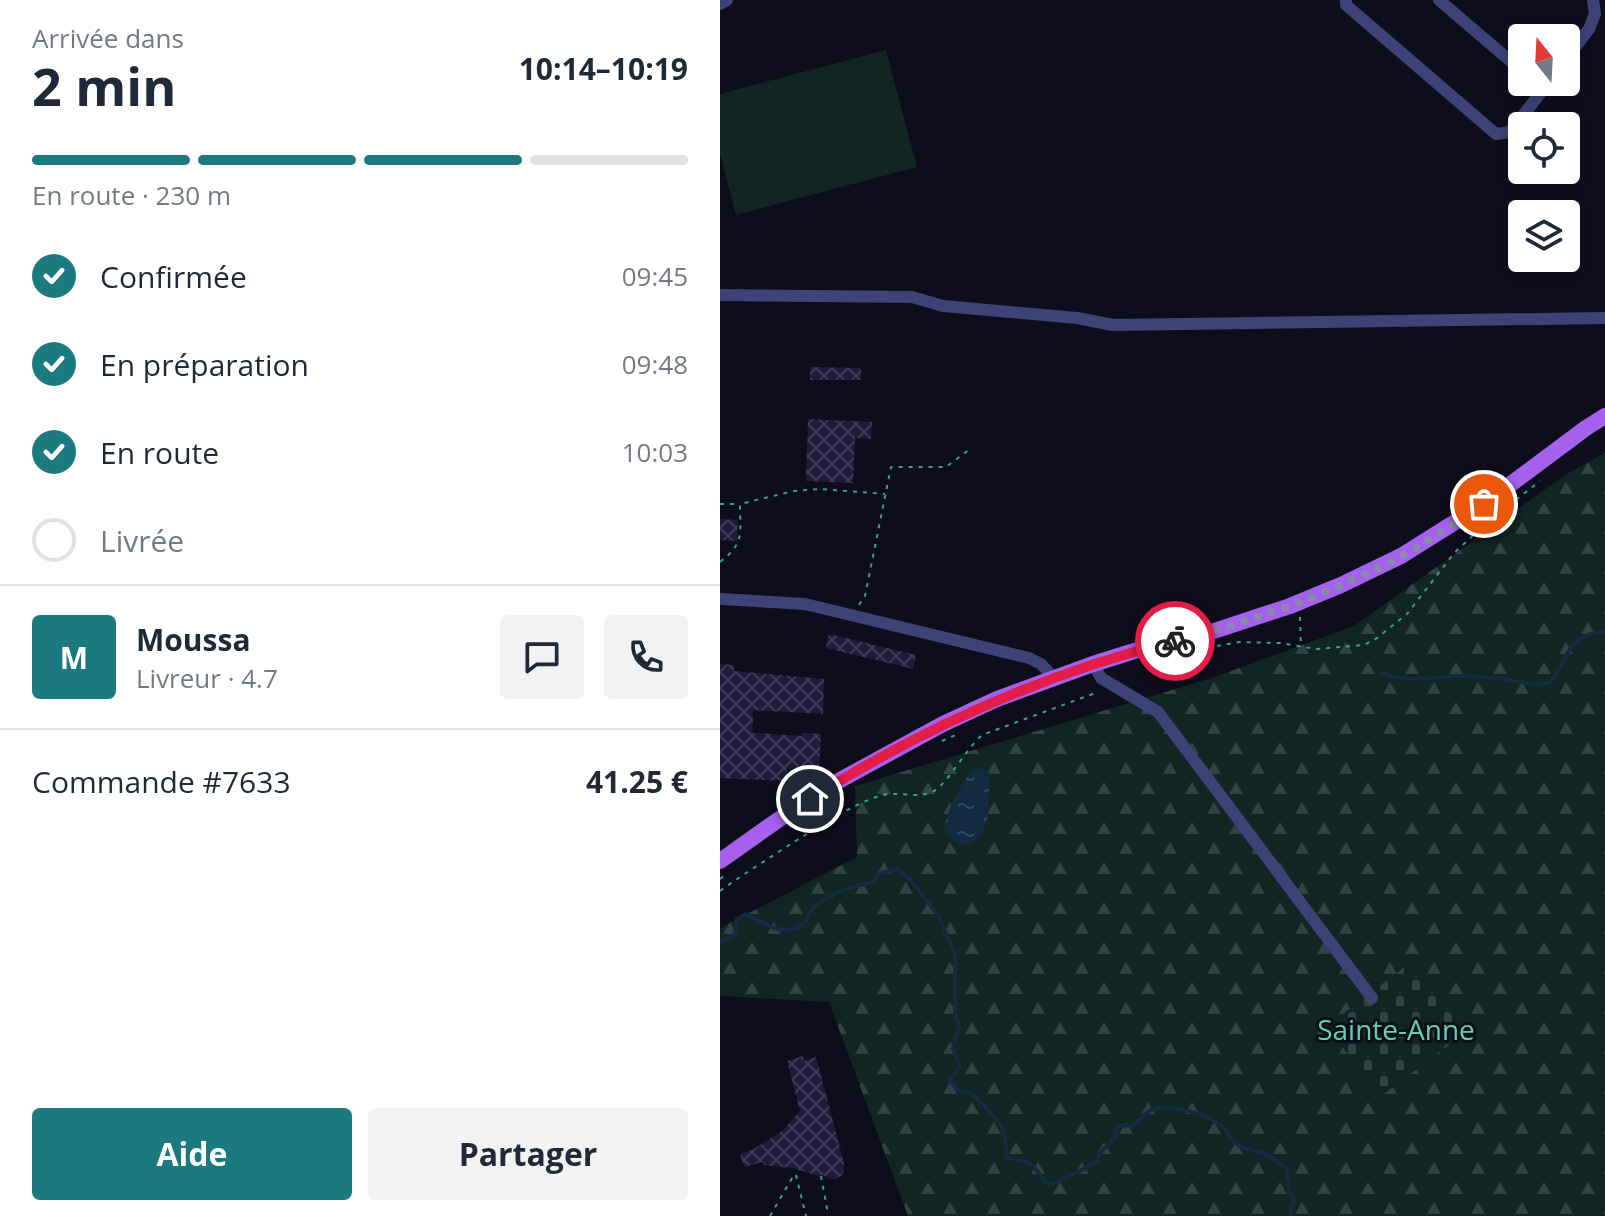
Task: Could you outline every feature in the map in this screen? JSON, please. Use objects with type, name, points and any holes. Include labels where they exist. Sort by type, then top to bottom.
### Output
[{"type":"main road","points":[[726,865],[800,806],[943,724],[1053,677],[1097,671],[1144,648],[1208,633],[1300,602],[1372,571],[1444,530],[1605,416]]},
{"type":"street","points":[[720,4],[727,0]]},
{"type":"street","points":[[1346,0],[1346,5],[1496,134],[1510,132],[1534,96]]},
{"type":"street","points":[[1439,0],[1508,59]]},
{"type":"street","points":[[1580,41],[1595,14],[1593,0]]},
{"type":"street","points":[[720,295],[912,297],[943,306],[1077,318],[1113,325],[1605,318]]},
{"type":"street","points":[[720,599],[805,604],[844,613],[1029,658],[1041,664],[1053,677]]},
{"type":"street","points":[[1097,671],[1158,712],[1372,998]]},
{"type":"path","points":[[844,613],[858,607],[865,596],[891,467],[946,467],[970,449]]},
{"type":"path","points":[[1206,648],[1240,642],[1280,643],[1316,649],[1364,645],[1407,614],[1455,552],[1541,480]]},
{"type":"path","points":[[720,504],[740,504],[794,491],[820,489],[885,494]]},
{"type":"path","points":[[720,562],[740,542],[740,504]]},
{"type":"path","points":[[1300,602],[1301,647]]},
{"type":"path","points":[[720,891],[826,822],[863,803],[883,795],[923,795],[936,791],[982,735],[1099,692],[1104,684],[1097,671]]},
{"type":"path","points":[[937,744],[959,733]]},
{"type":"path","points":[[720,879],[726,865]]},
{"type":"path","points":[[770,1216],[795,1173],[806,1216]]},
{"type":"path","points":[[821,1176],[828,1214]]},
{"type":"green space","points":[[886,50],[917,167],[736,215],[720,154],[720,94]]},
{"type":"green space","points":[[1605,453],[1605,1216],[908,1216],[829,1002],[720,996],[720,928],[857,857],[855,786],[1215,677],[1354,626],[1565,475]]},
{"type":"green space","name":"Sainte-Anne","points":[[1411,962],[1465,1033],[1380,1097],[1327,1026]]},
{"type":"water","points":[[974,767],[990,772],[987,822],[978,838],[961,844],[944,829],[956,796]]},
{"type":"building","points":[[810,367],[861,368],[861,380],[810,380]]},
{"type":"building","points":[[808,419],[872,422],[871,439],[855,438],[853,483],[806,481]]},
{"type":"building","points":[[720,519],[738,520],[737,541],[720,540]]},
{"type":"building","points":[[829,634],[916,655],[913,669],[826,648]]},
{"type":"building","points":[[720,664],[735,665],[734,671],[824,679],[823,714],[753,710],[753,733],[821,734],[819,771],[787,769],[787,781],[720,778]]},
{"type":"building","points":[[803,1056],[804,1061],[816,1057],[844,1163],[842,1175],[836,1179],[764,1165],[763,1162],[744,1167],[740,1154],[782,1131],[800,1111],[787,1061]]},
{"type":"waterway","points":[[1382,673],[1413,679],[1468,676],[1547,683],[1552,681],[1578,641],[1585,636],[1605,632]]},
{"type":"waterway","points":[[720,942],[735,935],[737,919],[746,914],[776,928],[791,930],[805,922],[813,908],[829,897],[873,882],[879,874],[897,869],[908,877],[938,915],[955,954],[955,1013],[959,1027],[953,1048],[960,1066],[950,1081],[960,1091],[972,1093],[998,1121],[1005,1136],[1006,1157],[1031,1165],[1049,1185],[1097,1161],[1100,1153],[1115,1138],[1117,1127],[1133,1126],[1151,1110],[1177,1109],[1216,1122],[1238,1145],[1268,1156],[1287,1169],[1288,1187],[1294,1201],[1290,1212],[1292,1216]]},
{"type":"way so far","points":[[1175,641],[1284,608],[1341,585],[1401,556],[1484,504]]},
{"type":"route","points":[[810,799],[943,724],[997,699],[1053,677],[1175,641]]}]
